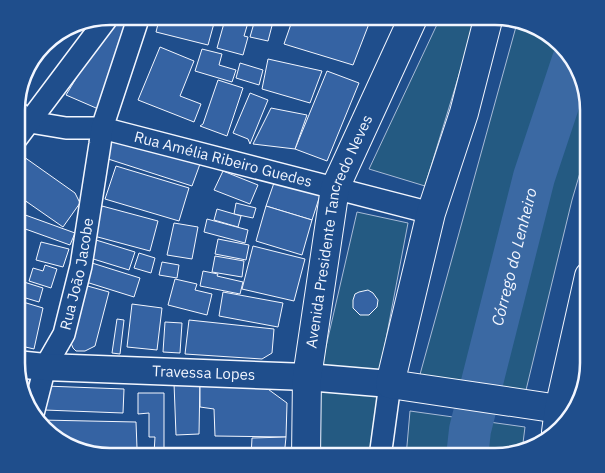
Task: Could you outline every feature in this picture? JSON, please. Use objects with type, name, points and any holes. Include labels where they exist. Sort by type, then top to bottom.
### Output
[{"type":"main road","name":"Avenida Presidente Tancredo Neves","points":[[306,448],[307,377],[335,188],[410,25]]},
{"type":"main road","points":[[487,25],[464,113],[431,213],[398,385],[519,404],[560,417]]},
{"type":"main road","points":[[563,414],[580,323]]},
{"type":"street","name":"Rua João Jacobe","points":[[36,404],[45,367],[64,334],[81,266],[102,128],[136,25]]},
{"type":"street","points":[[25,119],[101,26]]},
{"type":"street","name":"Rua Amélia Ribeiro Guedes","points":[[25,124],[66,128],[102,128],[431,213]]},
{"type":"street","name":"Travessa Lopes","points":[[25,365],[307,377],[398,385]]},
{"type":"street","points":[[382,448],[398,385]]},
{"type":"shaded area","points":[[437,25],[474,25],[425,186],[369,169]]},
{"type":"shaded area","points":[[516,28],[528,31],[542,39],[563,58],[577,88],[580,110],[580,173],[526,390],[419,378]]},
{"type":"shaded area","points":[[357,212],[408,223],[378,381],[319,377]]},
{"type":"shaded area","points":[[318,388],[378,392],[370,448],[317,448]]},
{"type":"shaded area","points":[[410,411],[525,427],[523,443],[506,447],[407,448]]},
{"type":"building","points":[[108,25],[134,25],[103,111],[66,95]]},
{"type":"building","points":[[158,25],[214,25],[208,45],[156,32]]},
{"type":"building","points":[[223,25],[247,25],[244,36],[248,37],[243,55],[217,48]]},
{"type":"building","points":[[253,25],[272,25],[268,41],[250,37]]},
{"type":"building","points":[[291,25],[369,25],[353,65],[284,44]]},
{"type":"building","points":[[160,47],[194,61],[180,96],[201,104],[194,122],[138,100]]},
{"type":"building","points":[[202,49],[222,54],[219,65],[236,70],[232,82],[195,71]]},
{"type":"building","points":[[268,59],[322,71],[310,103],[262,89]]},
{"type":"building","points":[[240,63],[263,70],[259,85],[236,78]]},
{"type":"building","points":[[327,71],[359,83],[327,161],[295,149]]},
{"type":"building","points":[[218,80],[243,88],[227,136],[200,126],[203,124]]},
{"type":"building","points":[[250,93],[268,100],[250,144],[248,139],[233,133]]},
{"type":"building","points":[[271,108],[307,115],[295,149],[253,144]]},
{"type":"building","points":[[110,136],[200,164],[192,186],[102,157]]},
{"type":"building","points":[[25,158],[75,193],[80,203],[63,227],[25,201]]},
{"type":"building","points":[[116,166],[189,188],[179,221],[105,199]]},
{"type":"building","points":[[223,171],[258,185],[250,204],[214,190]]},
{"type":"building","points":[[276,177],[321,192],[312,220],[266,206]]},
{"type":"building","points":[[236,203],[256,208],[253,218],[234,214]]},
{"type":"building","points":[[102,206],[158,221],[150,251],[94,236]]},
{"type":"building","points":[[266,206],[312,220],[302,255],[256,241]]},
{"type":"building","points":[[217,209],[241,216],[238,227],[214,220]]},
{"type":"building","points":[[25,215],[75,233],[70,245],[25,229]]},
{"type":"building","points":[[207,219],[248,230],[245,243],[204,232]]},
{"type":"building","points":[[174,223],[198,227],[192,259],[167,255]]},
{"type":"building","points":[[218,239],[249,245],[246,260],[215,254]]},
{"type":"building","points":[[96,240],[135,252],[129,270],[90,258]]},
{"type":"building","points":[[41,242],[69,249],[63,267],[36,260]]},
{"type":"building","points":[[253,246],[305,259],[294,301],[242,289]]},
{"type":"building","points":[[139,253],[155,258],[151,273],[134,268]]},
{"type":"building","points":[[215,256],[244,261],[242,277],[212,272]]},
{"type":"building","points":[[162,262],[179,265],[177,278],[159,275]]},
{"type":"building","points":[[92,263],[140,278],[134,297],[86,282]]},
{"type":"building","points":[[45,265],[57,269],[51,288],[29,281],[33,268],[43,271]]},
{"type":"building","points":[[203,271],[243,282],[240,294],[200,286]]},
{"type":"building","points":[[175,279],[197,284],[195,290],[212,294],[207,315],[168,305]]},
{"type":"building","points":[[25,282],[43,288],[39,302],[25,298]]},
{"type":"building","points":[[84,285],[109,292],[95,346],[85,351],[76,351],[69,338]]},
{"type":"building","points":[[368,290],[378,300],[377,307],[369,315],[360,315],[353,308],[353,300],[355,294]]},
{"type":"building","points":[[223,292],[283,303],[278,327],[219,316]]},
{"type":"building","points":[[25,303],[43,308],[34,349],[25,347]]},
{"type":"building","points":[[132,304],[162,308],[157,350],[127,347]]},
{"type":"building","points":[[117,319],[124,320],[120,354],[112,353]]},
{"type":"building","points":[[189,320],[274,329],[272,353],[262,359],[185,354]]},
{"type":"building","points":[[165,322],[182,323],[180,353],[163,352]]},
{"type":"building","points":[[200,379],[199,434],[176,435],[174,383]]},
{"type":"building","points":[[200,379],[261,384],[287,403],[286,437],[215,436],[214,409],[200,407]]},
{"type":"building","points":[[45,386],[124,389],[123,413],[44,410]]},
{"type":"building","points":[[138,393],[164,393],[164,448],[154,448],[155,437],[149,437],[149,413],[138,414]]},
{"type":"building","points":[[47,420],[136,422],[137,448],[104,448],[77,442],[63,434]]},
{"type":"building","points":[[286,437],[285,448],[251,448],[252,438]]},
{"type":"waterway","name":"Córrego do Lenheiro","points":[[468,448],[470,430],[534,177],[570,70]]}]
